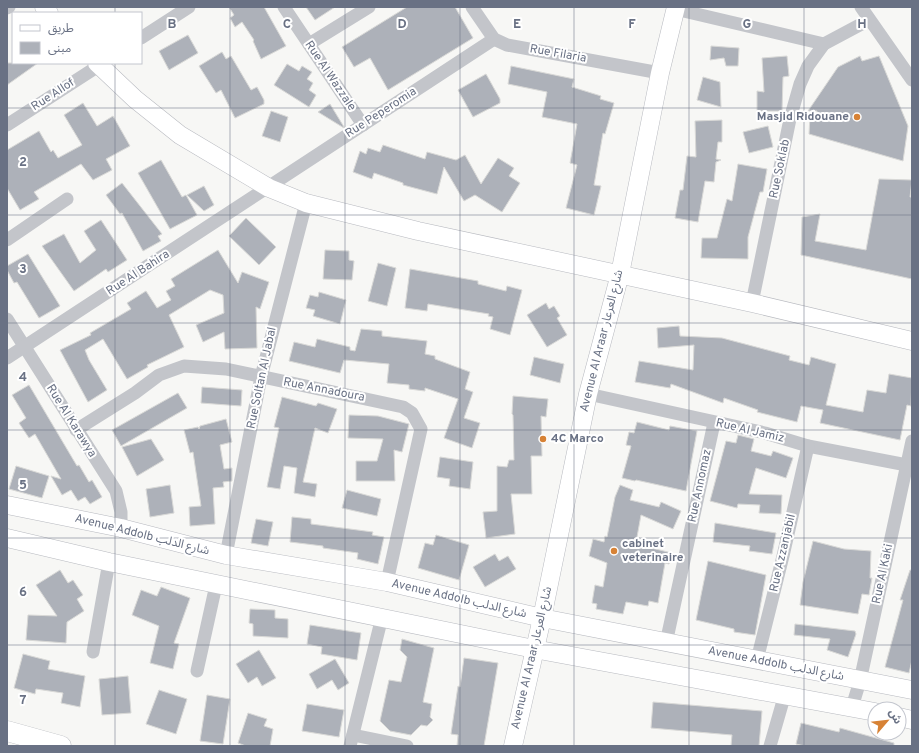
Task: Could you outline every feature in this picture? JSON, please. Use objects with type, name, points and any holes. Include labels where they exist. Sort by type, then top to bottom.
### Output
[{"type":"main road","points":[[7,731],[62,746]]},
{"type":"street","points":[[142,37],[189,7]]},
{"type":"street","name":"Rue Al Wazzale","points":[[284,7],[363,125]]},
{"type":"street","points":[[309,44],[369,7]]},
{"type":"street","points":[[472,7],[494,39]]},
{"type":"street","points":[[861,7],[912,80]]},
{"type":"street","points":[[675,8],[824,44]]},
{"type":"street","name":"Avenue Al Araar شارع العرعار","points":[[513,746],[542,618],[588,394],[620,274],[660,73],[675,8]]},
{"type":"street","name":"Rue Soklab","points":[[752,303],[790,119],[800,84],[808,66],[824,44],[869,20]]},
{"type":"street","name":"Rue Filaria","points":[[494,39],[507,45],[660,73]]},
{"type":"street","name":"Rue Peperomia","points":[[269,188],[494,39]]},
{"type":"street","points":[[100,64],[136,99],[180,135],[269,188],[306,203],[418,231],[752,303],[912,341]]},
{"type":"street","name":"Rue Allof","points":[[7,125],[100,64]]},
{"type":"street","name":"Rue Al Bahira","points":[[7,358],[269,188]]},
{"type":"street","points":[[7,240],[67,199]]},
{"type":"street","name":"Rue Soltan Al Jabal","points":[[226,555],[261,377],[306,203]]},
{"type":"street","name":"Rue Al Karawya","points":[[7,319],[116,491],[121,512],[121,528]]},
{"type":"street","name":"Rue Annadoura","points":[[76,430],[135,393],[159,375],[184,366],[226,369],[372,399],[403,407],[412,413],[421,428],[387,582]]},
{"type":"street","name":"Rue Al Jamiz","points":[[588,394],[714,423],[765,433],[808,446],[909,465]]},
{"type":"street","name":"Rue Annomaz","points":[[666,643],[714,423]]},
{"type":"street","name":"Rue Al Kaki","points":[[852,707],[860,681],[909,465],[912,441]]},
{"type":"street","name":"Rue Azzanjabil","points":[[757,660],[808,446]]},
{"type":"street","name":"Avenue Addolb شارع الدلب","points":[[7,505],[121,528],[226,555],[387,582],[542,618],[912,690]]},
{"type":"street","points":[[7,538],[109,562],[534,649],[867,710]]},
{"type":"street","points":[[93,652],[109,562]]},
{"type":"street","points":[[197,671],[216,584]]},
{"type":"street","points":[[382,617],[352,740],[406,746]]},
{"type":"street","points":[[770,746],[785,694]]},
{"type":"building","points":[[229,7],[264,7],[286,46],[261,59],[253,41],[254,40],[242,22],[235,27],[230,18],[234,15]]},
{"type":"building","points":[[306,7],[335,7],[315,20]]},
{"type":"building","points":[[407,7],[455,7],[473,38],[388,90],[370,58],[354,67],[342,47]]},
{"type":"building","points":[[188,35],[198,53],[169,70],[159,51]]},
{"type":"building","points":[[711,46],[739,48],[738,66],[726,66],[724,58],[710,60]]},
{"type":"building","points":[[222,52],[226,59],[231,56],[251,90],[257,87],[264,100],[264,104],[235,118],[221,90],[216,93],[199,66]]},
{"type":"building","points":[[787,56],[789,76],[783,77],[782,111],[757,111],[757,91],[764,92],[762,58]]},
{"type":"building","name":"Masjid Ridouane","points":[[860,56],[862,61],[879,56],[908,126],[903,161],[809,134],[810,115],[817,113],[817,111],[808,111],[838,67]]},
{"type":"building","points":[[7,63],[37,64],[7,85]]},
{"type":"building","points":[[287,64],[299,71],[302,66],[312,72],[307,79],[313,83],[309,90],[316,95],[309,107],[274,85]]},
{"type":"building","points":[[511,66],[574,79],[572,87],[601,96],[600,99],[614,103],[605,134],[603,133],[594,185],[601,186],[594,215],[566,208],[577,165],[570,163],[577,124],[542,117],[547,92],[508,84]]},
{"type":"building","points":[[486,74],[500,99],[500,103],[473,117],[458,90]]},
{"type":"building","points":[[703,77],[720,82],[721,107],[697,100]]},
{"type":"building","points":[[83,103],[97,126],[113,116],[130,146],[106,159],[112,170],[93,180],[81,164],[34,192],[39,199],[20,210],[7,188],[7,150],[39,131],[51,152],[53,150],[58,158],[82,145],[64,115]]},
{"type":"building","points":[[330,104],[344,127],[344,128],[318,112]]},
{"type":"building","points":[[271,111],[288,117],[280,142],[262,136]]},
{"type":"building","points":[[722,120],[722,142],[718,142],[716,159],[721,160],[716,162],[714,182],[705,181],[698,222],[675,218],[680,190],[683,190],[687,156],[696,157],[695,121]]},
{"type":"building","points":[[768,126],[773,147],[749,153],[743,132]]},
{"type":"building","points":[[383,145],[425,159],[427,152],[456,160],[465,155],[481,184],[498,158],[514,168],[509,176],[520,183],[502,212],[475,195],[464,201],[444,167],[437,194],[403,185],[403,183],[374,173],[372,179],[353,172],[360,151],[366,154],[368,148],[380,152]]},
{"type":"building","points":[[161,160],[182,197],[186,195],[197,215],[170,229],[138,173]]},
{"type":"building","points":[[738,164],[767,169],[763,192],[760,192],[748,237],[748,259],[701,258],[702,238],[717,238],[727,199],[732,201]]},
{"type":"building","points":[[879,179],[912,180],[910,197],[912,197],[912,279],[801,255],[802,217],[820,214],[815,241],[866,250]]},
{"type":"building","points":[[122,183],[162,234],[158,236],[161,241],[143,251],[122,213],[120,214],[106,195]]},
{"type":"building","points":[[204,186],[214,205],[204,211],[187,195]]},
{"type":"building","points":[[246,218],[276,247],[259,265],[229,236]]},
{"type":"building","points":[[101,220],[127,260],[108,272],[106,269],[74,291],[42,246],[64,234],[80,263],[96,250],[84,231]]},
{"type":"building","points":[[218,250],[238,283],[242,272],[269,282],[260,309],[256,307],[257,348],[225,349],[224,332],[203,342],[196,325],[224,313],[223,295],[210,290],[169,315],[184,347],[147,365],[148,367],[127,379],[103,339],[85,350],[89,360],[107,390],[88,402],[60,350],[91,335],[90,333],[131,309],[127,303],[146,291],[157,308],[171,300],[166,291],[175,286],[171,279]]},
{"type":"building","points":[[325,250],[349,251],[349,260],[354,261],[352,280],[323,279]]},
{"type":"building","points":[[28,254],[60,306],[39,318],[17,282],[14,283],[7,270],[7,266]]},
{"type":"building","points":[[378,263],[396,268],[387,306],[368,301]]},
{"type":"building","points":[[410,269],[478,281],[478,284],[506,291],[507,286],[522,290],[510,335],[490,329],[493,317],[488,316],[489,314],[428,304],[427,311],[405,308]]},
{"type":"building","points":[[319,292],[346,300],[340,324],[313,316],[315,310],[306,308],[310,295],[318,297]]},
{"type":"building","points":[[546,303],[549,309],[554,306],[560,316],[557,318],[567,335],[547,347],[527,315]]},
{"type":"building","points":[[679,326],[680,336],[722,338],[790,356],[789,360],[809,365],[811,357],[836,364],[826,405],[863,412],[867,390],[886,393],[889,374],[912,378],[911,406],[907,405],[900,440],[820,423],[823,410],[801,406],[797,422],[757,412],[758,410],[724,398],[723,403],[671,384],[670,388],[635,382],[639,361],[693,370],[694,345],[658,348],[657,328]]},
{"type":"building","points":[[361,329],[382,331],[382,336],[427,341],[425,354],[435,356],[435,359],[470,372],[465,389],[473,392],[464,418],[480,423],[472,448],[444,438],[458,399],[425,388],[425,391],[409,389],[409,385],[387,383],[389,364],[344,360],[340,373],[289,361],[294,342],[315,347],[317,339],[350,347],[350,350],[355,351]]},
{"type":"building","points":[[534,357],[564,364],[560,383],[530,375]]},
{"type":"building","points":[[29,385],[77,466],[79,465],[89,482],[92,480],[102,497],[90,504],[85,497],[78,501],[71,490],[62,495],[51,476],[61,479],[35,434],[29,438],[19,423],[26,418],[12,395]]},
{"type":"building","points":[[202,387],[242,390],[241,406],[201,403]]},
{"type":"building","points":[[178,393],[187,408],[121,446],[112,430]]},
{"type":"building","points":[[513,396],[548,399],[546,417],[541,416],[542,456],[531,456],[532,494],[511,494],[515,534],[486,538],[483,512],[497,511],[497,466],[507,467],[509,460],[514,460],[512,414]]},
{"type":"building","points":[[282,397],[316,406],[318,403],[337,409],[328,433],[315,428],[303,482],[317,484],[315,497],[294,493],[297,468],[284,466],[280,489],[267,487],[279,428],[274,427]]},
{"type":"building","points":[[349,415],[378,416],[409,424],[402,452],[394,450],[395,481],[356,481],[356,461],[377,461],[383,439],[348,438]]},
{"type":"building","points":[[226,419],[232,442],[220,445],[224,469],[232,468],[232,481],[223,482],[224,487],[213,488],[215,524],[190,526],[189,507],[201,506],[193,452],[190,453],[184,430],[198,427],[199,429],[200,426]]},
{"type":"building","points":[[637,422],[669,430],[670,426],[697,431],[686,491],[622,478],[631,446],[626,445],[629,432],[634,433]]},
{"type":"building","points":[[738,435],[754,439],[751,451],[771,456],[773,451],[793,458],[786,478],[756,468],[749,494],[782,495],[781,514],[759,513],[760,505],[738,504],[737,508],[710,501],[726,441],[736,443]]},
{"type":"building","points":[[151,439],[164,460],[137,476],[122,447]]},
{"type":"building","points":[[440,457],[473,462],[470,489],[449,486],[450,479],[437,477]]},
{"type":"building","points":[[16,466],[49,476],[42,498],[9,489]]},
{"type":"building","points":[[170,485],[174,513],[150,517],[146,489]]},
{"type":"building","points":[[620,485],[633,490],[630,500],[659,507],[661,502],[681,511],[673,529],[641,515],[637,537],[640,538],[639,545],[672,553],[669,564],[665,563],[658,603],[649,601],[648,606],[626,602],[623,614],[596,609],[597,604],[592,603],[595,585],[603,587],[607,563],[589,556],[593,539],[604,542],[605,536],[607,537],[615,497]]},
{"type":"building","points":[[347,490],[381,499],[377,516],[342,508]]},
{"type":"building","points":[[292,517],[311,519],[311,524],[373,532],[372,535],[384,537],[378,564],[357,559],[358,553],[323,548],[323,546],[290,542]]},
{"type":"building","points":[[256,519],[273,522],[268,546],[251,543]]},
{"type":"building","points":[[715,523],[776,533],[772,554],[749,551],[750,546],[713,542]]},
{"type":"building","points":[[436,535],[469,545],[459,580],[418,568],[425,543],[433,545]]},
{"type":"building","points":[[813,541],[844,549],[871,551],[870,578],[872,578],[869,595],[862,594],[858,614],[800,605],[803,582]]},
{"type":"building","points":[[495,554],[499,561],[508,556],[516,569],[485,587],[473,567]]},
{"type":"building","points":[[708,561],[766,575],[755,635],[734,632],[734,629],[696,620]]},
{"type":"building","points":[[60,570],[68,583],[73,580],[83,595],[77,599],[84,611],[67,622],[66,643],[26,640],[28,615],[57,616],[36,585]]},
{"type":"building","points":[[910,570],[912,570],[912,660],[909,673],[885,667],[903,600],[900,600]]},
{"type":"building","points":[[161,587],[190,598],[174,643],[179,644],[173,669],[150,663],[159,626],[132,615],[141,590],[157,596]]},
{"type":"building","points":[[250,609],[275,610],[275,618],[288,619],[288,638],[253,636],[253,624],[249,623]]},
{"type":"building","points":[[795,624],[855,631],[856,634],[848,657],[827,650],[830,639],[794,635]]},
{"type":"building","points":[[310,625],[361,633],[357,660],[321,654],[322,647],[307,644]]},
{"type":"building","points":[[402,639],[434,648],[423,702],[432,704],[430,717],[433,720],[427,726],[421,725],[411,735],[390,731],[380,721],[389,680],[401,682],[407,657],[400,650]]},
{"type":"building","points":[[259,650],[276,678],[262,686],[257,677],[248,683],[236,664]]},
{"type":"building","points":[[23,654],[50,661],[48,669],[85,676],[80,707],[61,703],[63,693],[36,689],[35,694],[14,688]]},
{"type":"building","points":[[464,658],[498,663],[484,746],[457,746],[458,735],[451,734]]},
{"type":"building","points":[[335,659],[349,683],[338,690],[332,680],[317,689],[309,674]]},
{"type":"building","points":[[128,676],[131,713],[102,715],[99,679]]},
{"type":"building","points":[[159,690],[187,699],[176,734],[146,724]]},
{"type":"building","points":[[207,695],[230,699],[223,744],[200,741]]},
{"type":"building","points":[[653,702],[762,711],[759,746],[731,746],[732,735],[651,728]]},
{"type":"building","points":[[307,704],[344,710],[339,737],[302,731]]},
{"type":"building","points":[[248,713],[267,719],[264,726],[273,729],[270,746],[246,746],[238,743]]},
{"type":"building","points":[[801,723],[839,732],[840,728],[867,736],[867,741],[887,741],[894,743],[894,746],[805,746],[796,744]]},
{"type":"place","name":"Masjid Ridouane","points":[[857,117]]},
{"type":"place","name":"4C Marco","points":[[543,439]]},
{"type":"place","name":"cabinet veterinaire","points":[[614,551]]}]
